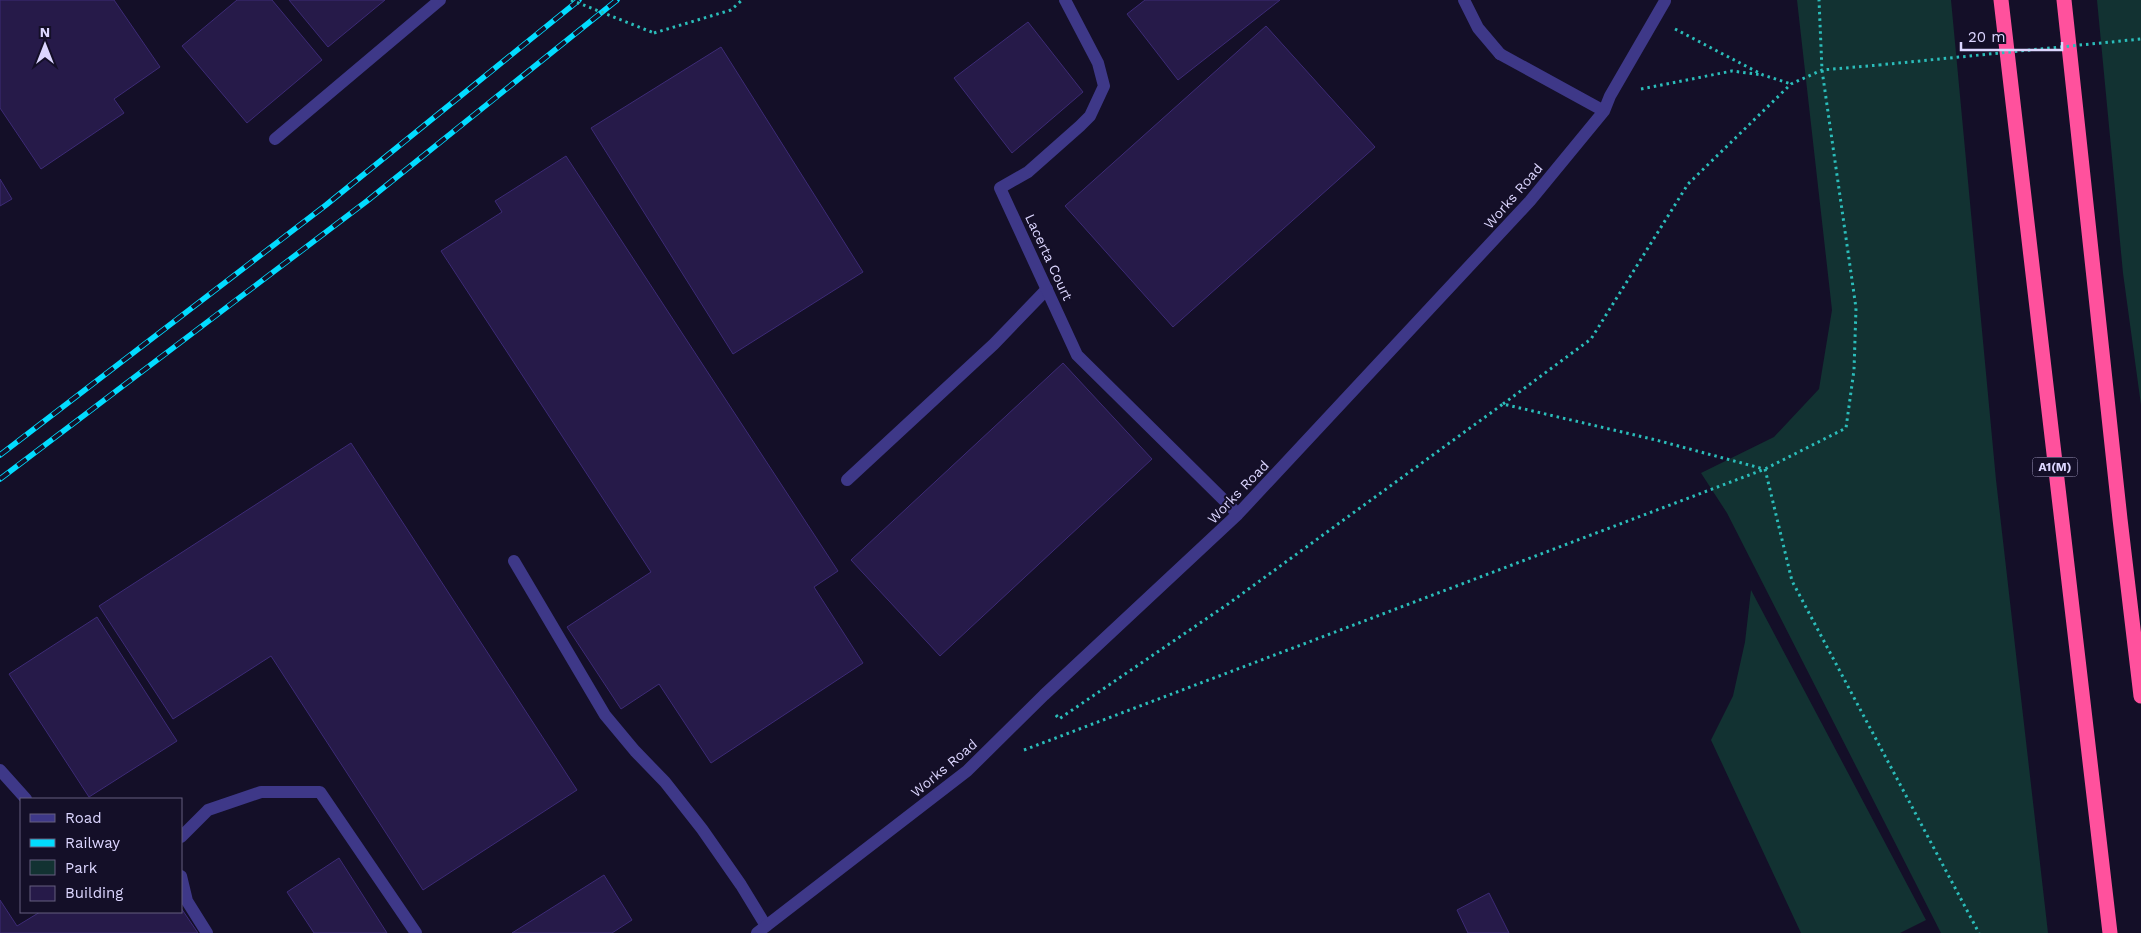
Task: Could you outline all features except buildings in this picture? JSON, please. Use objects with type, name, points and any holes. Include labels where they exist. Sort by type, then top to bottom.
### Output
[{"type":"highway","name":"A1(M)","points":[[2001,0],[2110,933]]},
{"type":"highway","points":[[2064,0],[2141,696]]},
{"type":"street","points":[[275,139],[440,0]]},
{"type":"street","name":"Lacerta Court","points":[[1064,0],[1098,63],[1104,86],[1090,116],[1080,126],[1028,172],[1000,188],[1077,355],[1238,514]]},
{"type":"street","points":[[1464,0],[1478,28],[1500,54],[1604,111]]},
{"type":"street","name":"Works Road","points":[[761,930],[967,771],[1044,695],[1238,514],[1530,201],[1604,111],[1610,96],[1665,1]]},
{"type":"street","points":[[848,480],[994,344],[1047,289]]},
{"type":"street","points":[[514,561],[605,715],[635,751],[665,782],[702,829],[741,885],[761,930]]},
{"type":"street","points":[[0,770],[25,798]]},
{"type":"street","points":[[182,836],[208,810],[261,792],[320,792],[416,933]]},
{"type":"street","points":[[182,880],[187,900],[207,933]]},
{"type":"path","points":[[571,0],[654,33],[731,10],[742,0]]},
{"type":"path","points":[[1023,750],[1765,469],[1846,428],[1854,370],[1856,308],[1822,70],[1819,0]]},
{"type":"path","points":[[1655,18],[1763,75],[1791,84]]},
{"type":"path","points":[[1044,695],[1059,719],[1228,604],[1591,339],[1688,184],[1791,84],[1822,70],[2141,39]]},
{"type":"path","points":[[1610,96],[1732,72],[1763,75]]},
{"type":"path","points":[[1503,404],[1656,440],[1765,469]]},
{"type":"path","points":[[1765,469],[1792,580],[1979,933]]},
{"type":"green space","points":[[1797,0],[1951,0],[1996,480],[2048,933],[1941,933],[1727,513],[1701,473],[1774,437],[1819,389],[1832,310]]},
{"type":"green space","points":[[2097,0],[2141,0],[2141,405],[2123,273]]},
{"type":"green space","points":[[1751,590],[1926,920],[1900,933],[1801,933],[1711,740],[1733,696],[1745,642]]},
{"type":"railway","points":[[0,455],[326,205],[579,0]]},
{"type":"railway","points":[[0,479],[367,201],[617,0]]}]
